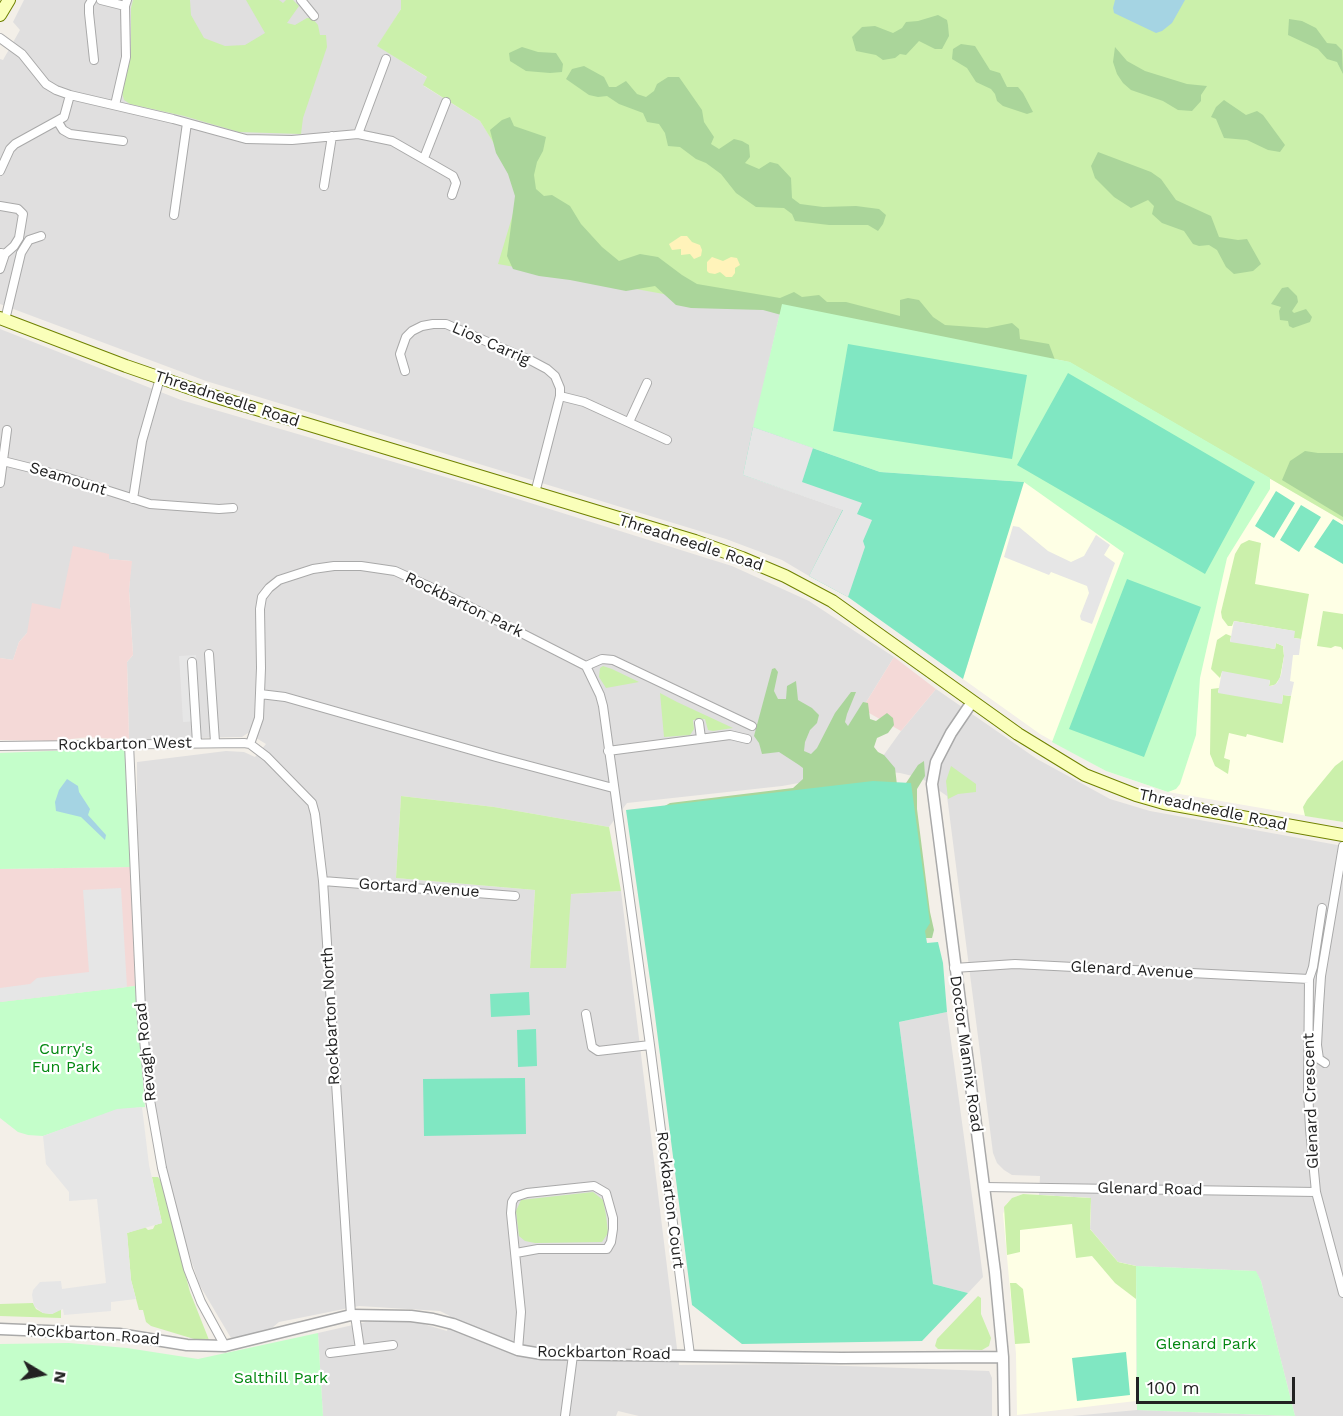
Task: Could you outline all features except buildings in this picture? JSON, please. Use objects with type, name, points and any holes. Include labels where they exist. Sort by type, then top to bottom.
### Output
[{"type":"main road","points":[[0,15],[9,0]]},
{"type":"main road","name":"Threadneedle Road","points":[[3,319],[160,378],[534,494],[695,541],[785,576],[832,601],[972,702],[1057,760],[1085,775],[1119,789],[1179,806],[1343,835]]},
{"type":"street","points":[[92,0],[89,13],[94,60]]},
{"type":"street","points":[[101,0],[126,3],[126,57],[115,105]]},
{"type":"street","points":[[301,0],[314,16]]},
{"type":"street","points":[[0,38],[22,54],[40,79],[50,87],[70,95],[256,140],[358,134],[393,141],[455,178],[452,195]]},
{"type":"street","points":[[358,134],[386,59]]},
{"type":"street","points":[[0,171],[10,148],[64,117],[70,95]]},
{"type":"street","points":[[424,158],[446,102]]},
{"type":"street","points":[[58,122],[63,130],[70,134],[123,141]]},
{"type":"street","points":[[174,215],[187,123]]},
{"type":"street","points":[[324,186],[332,136]]},
{"type":"street","points":[[0,206],[18,209],[23,214],[19,238],[14,246],[3,253],[0,269]]},
{"type":"street","points":[[3,319],[21,253],[29,240],[41,236]]},
{"type":"street","name":"Lios Carrig","points":[[405,370],[400,354],[406,337],[422,326],[446,324],[547,369],[555,376],[560,388],[560,396]]},
{"type":"street","points":[[132,499],[142,441],[160,378]]},
{"type":"street","points":[[629,422],[646,383]]},
{"type":"street","points":[[534,494],[560,396],[577,399],[666,440]]},
{"type":"street","points":[[0,483],[7,430]]},
{"type":"street","name":"Seamount","points":[[3,461],[59,475],[132,499],[170,506],[233,508]]},
{"type":"street","name":"Rockbarton Park","points":[[249,744],[259,718],[262,597],[279,580],[313,569],[361,566],[399,573],[586,666]]},
{"type":"street","points":[[209,654],[215,742]]},
{"type":"street","points":[[261,694],[285,697],[613,788],[600,695],[586,666],[602,659],[613,660],[752,726]]},
{"type":"street","points":[[192,662],[197,743]]},
{"type":"street","name":"Doctor Mannix Road","points":[[972,702],[951,733],[936,762],[932,784],[984,1186],[1003,1357],[1004,1416]]},
{"type":"street","points":[[699,723],[701,738]]},
{"type":"street","points":[[608,751],[730,735],[747,739]]},
{"type":"street","name":"Rockbarton West","points":[[0,746],[215,742],[249,744]]},
{"type":"street","name":"Revagh Road","points":[[129,744],[141,1010],[150,1100],[162,1168],[188,1269],[201,1302],[225,1346]]},
{"type":"street","name":"Rockbarton North","points":[[249,744],[267,757],[312,803],[315,814],[323,881],[353,1315],[360,1348]]},
{"type":"street","name":"Rockbarton Court","points":[[613,788],[650,1045],[690,1355]]},
{"type":"street","points":[[1326,1063],[1319,1059],[1317,1045],[1321,976],[1343,846]]},
{"type":"street","name":"Gortard Avenue","points":[[323,881],[515,896]]},
{"type":"street","name":"Glenard Crescent","points":[[1322,908],[1309,979],[1308,1091],[1316,1192],[1343,1293]]},
{"type":"street","name":"Glenard Avenue","points":[[954,968],[1015,964],[1309,979]]},
{"type":"street","points":[[586,1014],[592,1047],[598,1051],[650,1045]]},
{"type":"street","points":[[516,1252],[537,1249],[607,1249],[611,1242],[613,1218],[606,1194],[599,1187],[594,1186],[526,1193],[515,1197],[511,1208],[521,1312],[518,1350]]},
{"type":"street","name":"Glenard Road","points":[[984,1186],[1316,1192]]},
{"type":"street","name":"Rockbarton Road","points":[[0,1329],[119,1334],[187,1345],[225,1346],[353,1315],[433,1319],[453,1324],[518,1350],[573,1355],[1003,1357]]},
{"type":"street","points":[[330,1353],[393,1345]]},
{"type":"street","points":[[565,1416],[573,1355]]},
{"type":"shaded area","points":[[24,0],[401,0],[401,9],[378,46],[428,78],[424,86],[480,121],[503,157],[782,304],[743,475],[844,510],[809,576],[782,560],[726,539],[206,381],[0,304],[0,59],[3,60],[20,30],[13,22]]},
{"type":"shaded area","points":[[0,329],[181,400],[476,486],[732,566],[809,601],[894,657],[822,774],[827,778],[782,786],[627,803],[609,827],[494,807],[401,796],[396,878],[535,890],[530,968],[571,894],[621,891],[679,1365],[789,1364],[989,1371],[992,1378],[992,1416],[639,1416],[618,1411],[616,1416],[323,1416],[318,1333],[366,1322],[399,1321],[417,1322],[447,1331],[450,1316],[440,1311],[359,1306],[279,1322],[266,1333],[231,1338],[199,1284],[165,1168],[146,1046],[137,762],[226,751],[244,752],[255,757],[266,744],[248,733],[242,737],[129,740],[127,662],[133,655],[129,590],[131,561],[108,559],[109,554],[60,610],[27,633],[19,642],[13,660],[0,658]]},
{"type":"shaded area","points":[[1070,362],[1343,521],[1343,822],[1168,792],[1106,771],[1040,734],[963,679],[1023,482],[880,472],[753,427]]},
{"type":"shaded area","points":[[753,427],[813,448],[802,482],[862,503],[857,514],[872,520],[863,541],[865,547],[848,597],[809,576],[843,510],[743,475]]},
{"type":"shaded area","points":[[1013,526],[1019,527],[1048,551],[1071,562],[1084,556],[1096,535],[1110,545],[1104,555],[1115,563],[1092,624],[1081,620],[1080,616],[1089,593],[1087,586],[1051,572],[1049,575],[1004,557]]},
{"type":"shaded area","points":[[73,546],[109,554],[109,559],[132,561],[129,590],[133,655],[127,662],[129,740],[89,737],[53,741],[0,740],[0,658],[13,660],[19,642],[27,633],[32,603],[60,609]]},
{"type":"shaded area","points":[[1234,621],[1295,631],[1294,638],[1301,639],[1299,655],[1293,655],[1290,681],[1294,682],[1291,696],[1283,695],[1282,704],[1218,693],[1222,671],[1270,680],[1269,686],[1277,683],[1281,675],[1283,646],[1276,643],[1275,649],[1230,642]]},
{"type":"shaded area","points":[[196,655],[200,721],[183,722],[179,656]]},
{"type":"shaded area","points":[[894,657],[936,689],[901,731],[862,709]]},
{"type":"shaded area","points":[[936,689],[1037,759],[1110,799],[1150,811],[1343,846],[1343,1416],[1295,1416],[1261,1281],[1255,1271],[1136,1266],[1118,1262],[1090,1229],[1091,1198],[1039,1195],[1040,1176],[1012,1175],[997,1163],[993,1153],[947,796],[921,778],[873,770],[901,731]]},
{"type":"shaded area","points":[[131,867],[135,986],[0,1002],[0,869]]},
{"type":"shaded area","points":[[121,888],[127,987],[0,1002],[0,988],[30,984],[37,978],[89,972],[83,890]]},
{"type":"shaded area","points":[[947,1012],[983,1277],[968,1293],[933,1284],[899,1022]]},
{"type":"shaded area","points":[[142,1107],[149,1165],[162,1223],[127,1233],[131,1280],[136,1299],[111,1302],[111,1311],[64,1315],[63,1309],[52,1314],[43,1313],[34,1306],[32,1295],[40,1282],[61,1281],[62,1289],[106,1283],[97,1199],[69,1201],[69,1192],[46,1164],[43,1136],[117,1109]]},
{"type":"shaded area","points":[[1023,1194],[1091,1198],[1090,1229],[1118,1262],[1136,1266],[1136,1401],[1017,1415],[1016,1354],[1003,1214],[1007,1203]]},
{"type":"shaded area","points":[[1137,1410],[1291,1416],[1072,1416]]},
{"type":"green space","points":[[133,0],[190,0],[191,15],[204,38],[225,46],[245,45],[265,33],[246,0],[279,0],[283,3],[286,0],[293,0],[299,6],[287,23],[295,25],[307,18],[312,18],[318,25],[320,35],[326,35],[327,47],[303,118],[301,134],[239,132],[184,116],[130,104],[124,100],[122,93],[131,53]]},
{"type":"green space","points":[[401,0],[1343,0],[1343,521],[1069,362],[782,304],[669,295],[498,264],[521,187],[480,121],[423,85],[427,77],[377,46],[401,9]]},
{"type":"green space","points":[[938,15],[947,20],[948,25],[949,36],[942,49],[935,49],[919,41],[906,55],[900,54],[895,58],[883,60],[876,55],[856,51],[852,37],[862,27],[875,26],[893,33],[902,28],[906,22]]},
{"type":"green space","points":[[1289,19],[1302,21],[1316,28],[1327,43],[1336,44],[1342,50],[1343,74],[1337,62],[1327,59],[1318,49],[1288,35]]},
{"type":"green space","points":[[961,44],[975,46],[990,70],[1000,73],[1007,87],[1018,87],[1033,112],[1027,114],[1003,106],[997,101],[991,89],[976,82],[967,68],[952,59],[953,49]]},
{"type":"green space","points":[[522,47],[538,52],[556,53],[563,64],[562,72],[526,71],[510,61],[509,53]]},
{"type":"green space","points":[[1115,47],[1127,61],[1145,71],[1187,84],[1207,86],[1201,95],[1201,101],[1192,111],[1178,110],[1163,101],[1131,90],[1117,74],[1113,62]]},
{"type":"green space","points":[[584,66],[604,77],[609,87],[616,87],[626,81],[637,94],[646,97],[654,91],[657,84],[668,77],[679,77],[702,110],[704,122],[714,137],[711,144],[719,149],[734,139],[742,141],[749,145],[750,157],[745,163],[759,169],[770,162],[778,164],[791,178],[792,198],[800,204],[879,209],[886,215],[883,224],[878,231],[868,225],[829,225],[795,221],[792,214],[784,208],[756,207],[736,193],[721,174],[706,163],[696,159],[680,147],[668,146],[665,133],[659,124],[647,122],[643,113],[619,104],[607,96],[589,95],[566,79],[572,69]]},
{"type":"green space","points":[[1224,100],[1246,115],[1257,111],[1263,115],[1285,145],[1280,152],[1268,150],[1247,140],[1224,138],[1216,119],[1211,117],[1216,107]]},
{"type":"green space","points":[[510,117],[514,126],[546,137],[534,175],[536,189],[544,196],[552,195],[570,206],[581,224],[602,247],[619,261],[640,254],[658,257],[697,284],[780,298],[794,292],[802,297],[819,295],[827,302],[846,302],[900,316],[900,300],[908,298],[919,300],[933,317],[945,325],[987,328],[1012,323],[1019,329],[1020,339],[1049,344],[1058,368],[763,310],[691,308],[676,305],[655,286],[626,291],[539,276],[513,269],[507,256],[515,196],[508,174],[496,153],[490,130],[502,120]]},
{"type":"green space","points":[[1098,152],[1151,172],[1161,179],[1176,200],[1211,216],[1219,237],[1247,239],[1261,264],[1253,271],[1234,274],[1226,267],[1217,250],[1209,245],[1193,244],[1184,231],[1162,223],[1152,214],[1154,206],[1148,200],[1131,208],[1114,197],[1095,178],[1091,166]]},
{"type":"green space","points":[[1288,287],[1297,296],[1298,302],[1292,311],[1294,313],[1306,309],[1312,317],[1310,322],[1293,328],[1289,326],[1288,321],[1280,320],[1281,307],[1271,304],[1282,288]]},
{"type":"green space","points":[[782,304],[1070,362],[1270,478],[1270,489],[1227,558],[1200,678],[1196,735],[1180,784],[1176,789],[1168,792],[1106,771],[1052,742],[1124,553],[1024,482],[880,472],[753,427]]},
{"type":"green space","points":[[848,344],[1027,375],[1012,459],[833,431]]},
{"type":"green space","points":[[1068,373],[1255,482],[1205,574],[1017,465]]},
{"type":"green space","points":[[753,427],[880,472],[1024,482],[963,679],[848,597],[809,576],[843,509],[743,475]]},
{"type":"green space","points":[[1305,451],[1343,453],[1343,517],[1282,480],[1290,461]]},
{"type":"green space","points":[[1276,491],[1295,503],[1274,538],[1255,526]]},
{"type":"green space","points":[[1301,505],[1321,517],[1299,552],[1280,540]]},
{"type":"green space","points":[[1333,519],[1343,525],[1343,564],[1314,547]]},
{"type":"green space","points":[[1249,540],[1261,543],[1255,584],[1309,594],[1301,639],[1294,638],[1294,631],[1234,621],[1232,626],[1228,626],[1222,618],[1221,612],[1235,554],[1241,544]]},
{"type":"green space","points":[[1127,579],[1201,607],[1144,757],[1069,729]]},
{"type":"green space","points":[[1323,611],[1343,614],[1343,650],[1335,646],[1331,648],[1317,646]]},
{"type":"green space","points":[[1226,634],[1231,636],[1230,641],[1275,649],[1276,643],[1283,646],[1284,656],[1280,678],[1275,685],[1269,686],[1270,681],[1222,672],[1220,678],[1211,669],[1217,640]]},
{"type":"green space","points":[[603,666],[639,682],[606,688],[599,677],[600,668]]},
{"type":"green space","points":[[775,668],[778,672],[774,691],[778,699],[786,699],[787,686],[796,681],[798,700],[819,715],[817,723],[810,730],[805,742],[804,751],[811,754],[817,748],[835,713],[851,692],[856,692],[845,722],[848,726],[863,702],[868,703],[870,719],[876,721],[887,713],[893,718],[894,725],[888,733],[877,738],[874,747],[895,768],[897,785],[902,789],[918,765],[924,761],[925,776],[917,789],[917,809],[934,930],[932,938],[925,938],[663,807],[670,803],[793,788],[803,779],[803,768],[779,752],[762,754],[754,736],[772,669]]},
{"type":"green space","points":[[1219,688],[1218,692],[1282,703],[1283,695],[1291,696],[1283,743],[1247,734],[1246,737],[1229,733],[1224,758],[1230,760],[1228,774],[1215,766],[1210,754],[1211,689]]},
{"type":"green space","points":[[660,693],[733,728],[708,730],[705,719],[693,720],[694,729],[690,735],[664,737]]},
{"type":"green space","points":[[126,748],[131,867],[0,869],[0,753]]},
{"type":"green space","points":[[1343,760],[1343,822],[1305,816],[1303,807],[1307,800],[1335,766]]},
{"type":"green space","points":[[951,766],[976,784],[976,792],[958,794],[948,799],[946,781]]},
{"type":"green space","points":[[873,781],[911,783],[930,923],[925,931],[927,943],[938,942],[943,963],[947,1012],[899,1022],[933,1284],[968,1293],[922,1341],[742,1344],[692,1305],[626,810]]},
{"type":"green space","points":[[401,796],[494,807],[609,827],[621,891],[571,894],[566,968],[530,968],[535,890],[396,878]]},
{"type":"green space","name":"Curry's Fun Park","points":[[135,986],[145,1107],[117,1110],[43,1136],[18,1132],[0,1118],[0,1002]]},
{"type":"green space","points":[[529,992],[530,1015],[491,1017],[490,994]]},
{"type":"green space","points":[[536,1029],[537,1066],[518,1067],[517,1030]]},
{"type":"green space","points":[[525,1078],[526,1134],[424,1136],[423,1079]]},
{"type":"green space","points":[[152,1177],[158,1177],[161,1181],[190,1292],[209,1340],[194,1339],[151,1326],[146,1322],[143,1310],[139,1310],[131,1280],[127,1233],[145,1227],[148,1230],[153,1229],[155,1225],[162,1223]]},
{"type":"green space","points":[[593,1192],[603,1200],[606,1215],[608,1233],[602,1242],[535,1243],[525,1241],[519,1236],[516,1211],[521,1200]]},
{"type":"green space","points":[[1023,1194],[1091,1198],[1090,1229],[1118,1262],[1136,1266],[1136,1299],[1115,1283],[1092,1256],[1076,1258],[1072,1224],[1020,1230],[1020,1252],[1007,1255],[1004,1207],[1012,1198]]},
{"type":"green space","name":"Glenard Park","points":[[1136,1266],[1256,1271],[1261,1281],[1295,1416],[1137,1410]]},
{"type":"green space","points":[[1010,1283],[1016,1283],[1023,1289],[1030,1343],[1015,1344]]},
{"type":"green space","points":[[978,1296],[981,1298],[981,1314],[991,1338],[989,1346],[982,1350],[938,1349],[935,1346],[937,1339]]},
{"type":"green space","points":[[33,1303],[36,1309],[43,1313],[52,1314],[61,1309],[61,1318],[0,1316],[0,1304]]},
{"type":"green space","name":"Salthill Park","points":[[318,1333],[323,1416],[0,1416],[0,1344],[69,1343],[127,1348],[198,1359]]},
{"type":"green space","points":[[1126,1352],[1130,1395],[1077,1401],[1072,1358]]},
{"type":"sand","points":[[681,236],[687,236],[692,242],[700,245],[701,256],[694,259],[690,254],[681,255],[681,249],[672,250],[669,244]]},
{"type":"sand","points":[[712,257],[723,261],[731,257],[737,258],[740,265],[735,268],[732,277],[726,277],[720,272],[709,273],[707,262]]},
{"type":"water","points":[[1115,0],[1185,0],[1172,23],[1156,33],[1114,13]]},
{"type":"water","points":[[67,779],[78,786],[79,792],[90,809],[88,815],[106,835],[105,840],[81,817],[56,811],[55,802],[59,790]]}]
